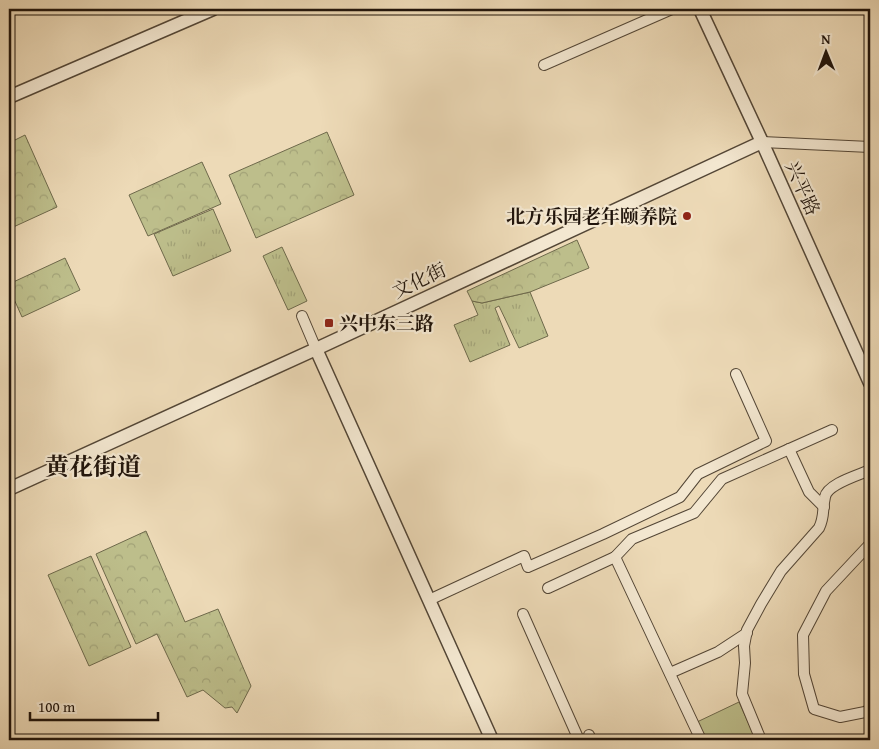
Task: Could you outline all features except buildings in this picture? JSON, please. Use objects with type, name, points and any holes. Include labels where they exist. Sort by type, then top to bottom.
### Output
[{"type":"street","points":[[9,97],[213,9]]},
{"type":"street","points":[[544,64],[672,9]]},
{"type":"street","name":"兴平路","points":[[700,9],[870,383]]},
{"type":"street","points":[[762,142],[870,147]]},
{"type":"street","name":"文化街","points":[[9,488],[316,349],[762,142]]},
{"type":"street","points":[[302,316],[492,740]]},
{"type":"street","points":[[429,600],[524,556],[528,567],[603,534],[680,497],[698,474],[766,441],[736,374]]},
{"type":"street","points":[[548,588],[615,557],[632,539],[694,513],[722,479],[832,430]]},
{"type":"street","points":[[789,449],[809,492],[824,507]]},
{"type":"street","points":[[762,740],[742,694],[746,633],[761,604],[782,571],[819,528],[823,520],[824,497],[827,491],[870,470]]},
{"type":"street","points":[[870,544],[826,591],[803,636],[804,674],[814,709],[840,717],[865,712],[870,709]]},
{"type":"street","points":[[615,557],[701,740]]},
{"type":"street","points":[[523,614],[586,739]]},
{"type":"street","points":[[670,673],[718,652],[746,633]]},
{"type":"green space","points":[[327,132],[354,195],[256,238],[229,175]]},
{"type":"green space","points":[[25,135],[57,207],[9,229],[9,143]]},
{"type":"green space","points":[[202,162],[221,204],[148,236],[129,195]]},
{"type":"green space","points":[[213,209],[231,251],[173,276],[154,234]]},
{"type":"green space","points":[[577,240],[589,268],[530,292],[482,303],[472,301],[467,291]]},
{"type":"green space","points":[[282,247],[307,301],[288,310],[263,256]]},
{"type":"green space","points":[[65,258],[80,290],[22,317],[9,284]]},
{"type":"green space","points":[[530,292],[548,336],[519,348],[499,306],[495,308],[510,345],[470,362],[454,325],[478,315],[472,301],[482,303]]},
{"type":"green space","points":[[146,531],[185,622],[218,609],[251,686],[237,713],[232,707],[225,708],[203,690],[187,697],[157,634],[136,644],[96,554]]},
{"type":"green space","points":[[91,556],[131,647],[89,666],[48,575]]},
{"type":"green space","points":[[739,702],[756,740],[706,740],[697,722]]},
{"type":"place","name":"北方乐园老年颐养院","points":[[687,216]]},
{"type":"place","name":"兴中东三路","points":[[329,323]]},
{"type":"district","name":"黄花街道","points":[[93,467]]}]
